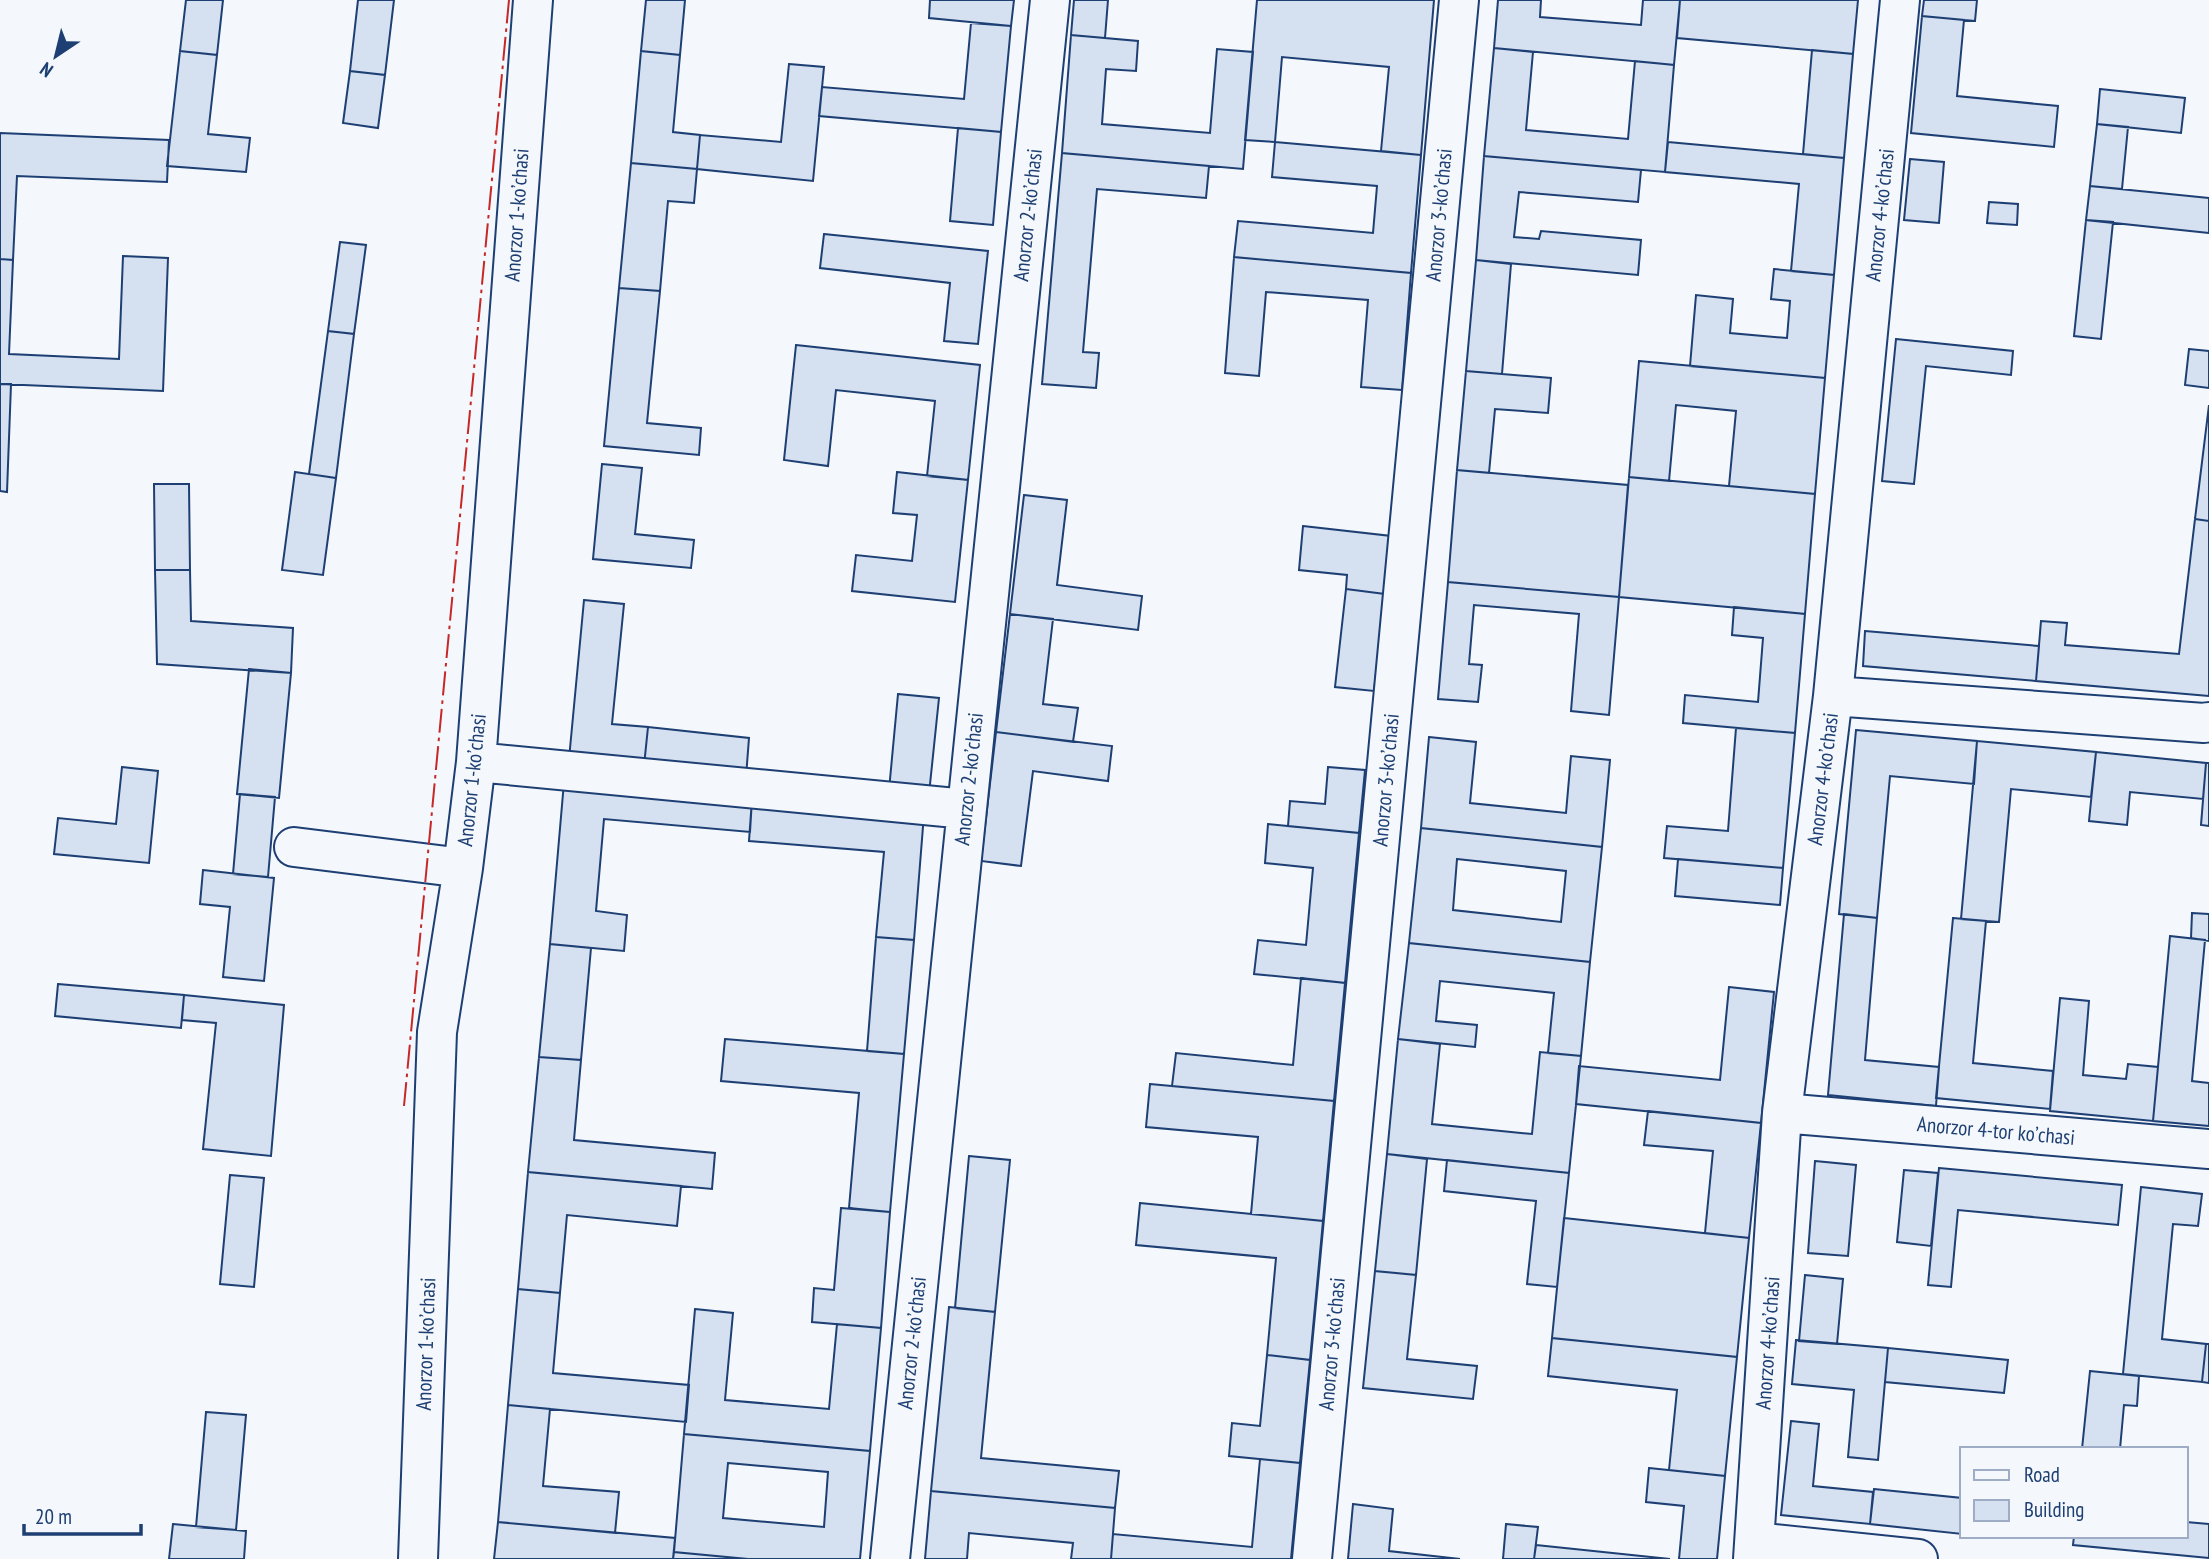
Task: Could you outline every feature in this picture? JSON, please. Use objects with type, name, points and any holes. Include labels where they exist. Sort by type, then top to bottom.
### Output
[{"type":"street","name":"Аnorzor 1-koʼchasi","points":[[418,1559],[437,1032],[463,868],[476,762],[533,0]]},
{"type":"street","name":"Аnorzor 2-koʼchasi","points":[[890,1559],[1050,0]]},
{"type":"street","name":"Аnorzor 3-koʼchasi","points":[[1312,1559],[1459,0]]},
{"type":"street","name":"Аnorzor 4-koʼchasi","points":[[1754,1551],[1782,1113],[1833,696],[1900,0]]},
{"type":"street","points":[[1833,696],[2209,722]]},
{"type":"street","points":[[476,762],[966,808]]},
{"type":"street","points":[[294,847],[463,868]]},
{"type":"street","name":"Anorzor 4-tor koʼchasi","points":[[1782,1113],[2209,1149]]},
{"type":"street","points":[[1754,1551],[1918,1559]]},
{"type":"building","points":[[186,0],[223,0],[217,55],[180,51]]},
{"type":"building","points":[[358,0],[394,0],[385,75],[350,71]]},
{"type":"building","points":[[646,0],[685,0],[680,55],[641,51]]},
{"type":"building","points":[[930,0],[1014,0],[1011,26],[929,18]]},
{"type":"building","points":[[1074,0],[1108,0],[1105,38],[1071,35]]},
{"type":"building","points":[[1257,0],[1434,0],[1421,155],[1381,151],[1389,67],[1282,57],[1275,142],[1245,140]]},
{"type":"building","points":[[1498,0],[1541,0],[1540,17],[1641,25],[1643,0],[1680,0],[1674,65],[1494,48]]},
{"type":"building","points":[[1680,0],[1858,0],[1853,54],[1677,38]]},
{"type":"building","points":[[1924,0],[1977,0],[1975,21],[1922,16]]},
{"type":"building","points":[[1922,16],[1964,20],[1957,96],[2058,106],[2054,147],[1911,133]]},
{"type":"building","points":[[971,23],[1011,26],[1001,132],[819,116],[822,87],[964,99]]},
{"type":"building","points":[[1071,35],[1138,41],[1136,71],[1106,69],[1102,124],[1210,133],[1217,49],[1253,52],[1243,169],[1062,153]]},
{"type":"building","points":[[1494,48],[1533,52],[1526,130],[1628,139],[1635,61],[1674,65],[1665,172],[1484,156]]},
{"type":"building","points":[[1812,50],[1853,54],[1844,158],[1803,154]]},
{"type":"building","points":[[180,51],[217,55],[208,134],[250,138],[246,172],[167,166]]},
{"type":"building","points":[[641,51],[680,55],[673,132],[700,135],[697,169],[631,163]]},
{"type":"building","points":[[789,64],[824,67],[813,181],[697,169],[700,135],[781,142]]},
{"type":"building","points":[[350,71],[385,75],[378,128],[343,123]]},
{"type":"building","points":[[2100,89],[2185,98],[2181,133],[2097,124]]},
{"type":"building","points":[[2097,124],[2128,127],[2122,189],[2090,186]]},
{"type":"building","points":[[958,128],[1001,132],[993,225],[950,221]]},
{"type":"building","points":[[0,133],[169,140],[167,182],[17,176],[13,260],[0,259]]},
{"type":"building","points":[[1275,142],[1421,155],[1411,273],[1234,257],[1238,221],[1373,233],[1377,186],[1272,177]]},
{"type":"building","points":[[1668,142],[1844,158],[1834,275],[1791,271],[1799,184],[1665,172]]},
{"type":"building","points":[[1062,153],[1209,166],[1206,198],[1097,189],[1083,352],[1099,353],[1096,388],[1042,384]]},
{"type":"building","points":[[1484,156],[1641,170],[1638,202],[1519,192],[1514,237],[1539,239],[1541,231],[1641,240],[1638,275],[1476,260]]},
{"type":"building","points":[[1910,159],[1944,162],[1939,223],[1904,220]]},
{"type":"building","points":[[631,163],[697,169],[694,203],[668,201],[660,291],[619,288]]},
{"type":"building","points":[[2090,186],[2209,198],[2209,233],[2086,220]]},
{"type":"building","points":[[1989,202],[2018,204],[2017,225],[1987,223]]},
{"type":"building","points":[[2086,220],[2113,222],[2101,339],[2074,336]]},
{"type":"building","points":[[824,234],[988,251],[978,344],[944,341],[950,283],[820,268]]},
{"type":"building","points":[[340,242],[366,245],[354,334],[328,331]]},
{"type":"building","points":[[123,256],[168,258],[163,391],[0,384],[0,259],[13,260],[9,354],[119,359]]},
{"type":"building","points":[[1234,257],[1411,273],[1402,390],[1361,387],[1368,300],[1266,292],[1259,376],[1225,373]]},
{"type":"building","points":[[1476,260],[1511,264],[1502,374],[1466,371]]},
{"type":"building","points":[[1774,269],[1834,275],[1825,378],[1690,366],[1696,295],[1733,299],[1730,333],[1787,338],[1790,301],[1771,299]]},
{"type":"building","points":[[619,288],[660,291],[647,423],[701,428],[699,455],[604,446]]},
{"type":"building","points":[[328,331],[354,334],[336,478],[309,474]]},
{"type":"building","points":[[1896,339],[2013,351],[2011,375],[1926,366],[1914,484],[1882,481]]},
{"type":"building","points":[[796,345],[980,365],[968,480],[927,476],[935,401],[836,390],[828,466],[784,460]]},
{"type":"building","points":[[2189,349],[2209,351],[2209,388],[2185,385]]},
{"type":"building","points":[[1639,361],[1825,378],[1815,494],[1729,486],[1736,411],[1676,405],[1669,481],[1629,477]]},
{"type":"building","points":[[1466,371],[1551,378],[1548,413],[1495,409],[1489,473],[1457,470]]},
{"type":"building","points":[[0,384],[11,384],[7,492],[0,491]]},
{"type":"building","points":[[2209,405],[2209,521],[2195,519]]},
{"type":"building","points":[[602,464],[642,468],[635,534],[694,540],[691,568],[593,559]]},
{"type":"building","points":[[1457,470],[1628,485],[1619,597],[1448,582]]},
{"type":"building","points":[[295,472],[336,478],[323,575],[282,570]]},
{"type":"building","points":[[897,472],[968,480],[955,602],[852,591],[856,555],[912,561],[917,515],[893,513]]},
{"type":"building","points":[[1629,477],[1815,494],[1805,614],[1619,597]]},
{"type":"building","points":[[154,484],[189,484],[190,570],[155,570]]},
{"type":"building","points":[[1024,495],[1067,500],[1057,585],[1142,596],[1138,630],[1010,614]]},
{"type":"building","points":[[2195,519],[2209,521],[2209,696],[2036,681],[2041,621],[2067,623],[2065,645],[2179,654]]},
{"type":"building","points":[[1303,526],[1391,536],[1385,594],[1346,589],[1347,575],[1299,570]]},
{"type":"building","points":[[155,570],[190,570],[191,621],[293,628],[291,673],[157,664]]},
{"type":"building","points":[[1448,582],[1619,597],[1609,715],[1571,711],[1579,614],[1474,605],[1469,664],[1482,665],[1478,702],[1438,699]]},
{"type":"building","points":[[1346,589],[1385,594],[1374,691],[1335,687]]},
{"type":"building","points":[[584,600],[624,604],[612,724],[648,727],[644,766],[569,759]]},
{"type":"building","points":[[1734,607],[1805,614],[1795,733],[1683,723],[1685,695],[1758,702],[1763,638],[1732,635]]},
{"type":"building","points":[[1010,614],[1053,619],[1043,704],[1078,708],[1073,742],[996,732]]},
{"type":"building","points":[[1865,631],[2039,646],[2036,681],[1863,666]]},
{"type":"building","points":[[249,669],[291,673],[279,798],[237,794]]},
{"type":"building","points":[[898,694],[939,698],[929,794],[889,790]]},
{"type":"building","points":[[648,727],[749,738],[746,777],[644,766]]},
{"type":"building","points":[[1736,728],[1795,733],[1783,868],[1664,858],[1667,826],[1728,831]]},
{"type":"building","points":[[1856,730],[1977,741],[1974,784],[1890,776],[1877,918],[1839,914]]},
{"type":"building","points":[[996,732],[1112,746],[1108,781],[1033,771],[1021,866],[981,861]]},
{"type":"building","points":[[1429,737],[1476,742],[1470,803],[1566,813],[1571,756],[1610,760],[1602,847],[1421,828]]},
{"type":"building","points":[[1977,741],[2096,752],[2091,797],[2011,789],[1999,922],[1961,919]]},
{"type":"building","points":[[2096,752],[2206,763],[2203,799],[2130,792],[2127,825],[2089,821]]},
{"type":"building","points":[[2206,763],[2209,763],[2209,826],[2201,825]]},
{"type":"building","points":[[122,767],[158,771],[149,863],[54,854],[58,818],[116,824]]},
{"type":"building","points":[[1328,767],[1365,770],[1359,833],[1288,826],[1290,801],[1325,804]]},
{"type":"building","points":[[564,782],[752,799],[750,832],[604,819],[596,911],[627,915],[624,951],[550,944]]},
{"type":"building","points":[[240,794],[275,797],[268,877],[233,874]]},
{"type":"building","points":[[752,799],[924,814],[914,940],[876,937],[884,852],[749,841]]},
{"type":"building","points":[[1268,824],[1359,833],[1345,983],[1254,974],[1258,940],[1306,945],[1313,868],[1265,863]]},
{"type":"building","points":[[1421,828],[1602,847],[1590,962],[1409,943]],"holes":[[[1457,859],[1566,871],[1561,922],[1453,910]]]},
{"type":"building","points":[[1678,859],[1783,868],[1780,905],[1675,896]]},
{"type":"building","points":[[203,870],[274,878],[264,981],[223,977],[230,907],[200,904]]},
{"type":"building","points":[[2192,913],[2209,914],[2209,941],[2191,938]]},
{"type":"building","points":[[1844,914],[1877,918],[1865,1060],[1939,1067],[1936,1106],[1828,1095]]},
{"type":"building","points":[[1953,918],[1986,921],[1973,1063],[2053,1071],[2050,1109],[1936,1098]]},
{"type":"building","points":[[2170,936],[2205,940],[2192,1081],[2209,1083],[2209,1126],[2153,1121]]},
{"type":"building","points":[[876,937],[914,940],[904,1054],[867,1051]]},
{"type":"building","points":[[1409,943],[1590,962],[1581,1056],[1548,1053],[1554,993],[1440,981],[1436,1021],[1477,1025],[1475,1047],[1398,1039]]},
{"type":"building","points":[[550,944],[591,948],[581,1060],[539,1057]]},
{"type":"building","points":[[1301,978],[1345,983],[1334,1101],[1172,1086],[1176,1053],[1293,1065]]},
{"type":"building","points":[[58,984],[184,995],[181,1028],[55,1016]]},
{"type":"building","points":[[1729,987],[1774,992],[1761,1123],[1576,1104],[1579,1066],[1720,1080]]},
{"type":"building","points":[[184,995],[284,1005],[271,1156],[203,1149],[216,1023],[182,1020]]},
{"type":"building","points":[[2060,998],[2089,1001],[2083,1075],[2126,1079],[2128,1064],[2158,1067],[2153,1121],[2050,1111]]},
{"type":"building","points":[[725,1039],[904,1054],[890,1212],[849,1208],[859,1093],[721,1081]]},
{"type":"building","points":[[1398,1039],[1440,1044],[1432,1124],[1532,1134],[1540,1052],[1581,1056],[1569,1173],[1387,1154]]},
{"type":"building","points":[[539,1057],[581,1060],[574,1140],[715,1153],[712,1189],[528,1172]]},
{"type":"building","points":[[1150,1084],[1334,1101],[1323,1221],[1251,1214],[1258,1137],[1146,1127]]},
{"type":"building","points":[[1648,1111],[1761,1123],[1749,1238],[1705,1233],[1713,1151],[1644,1145]]},
{"type":"building","points":[[1387,1154],[1427,1159],[1416,1275],[1375,1271]]},
{"type":"building","points":[[969,1156],[1010,1160],[995,1312],[955,1308]]},
{"type":"building","points":[[1447,1160],[1569,1173],[1557,1287],[1527,1284],[1536,1201],[1444,1191]]},
{"type":"building","points":[[1815,1161],[1856,1165],[1848,1256],[1808,1253]]},
{"type":"building","points":[[1939,1168],[2122,1185],[2118,1225],[1958,1210],[1951,1287],[1928,1285]]},
{"type":"building","points":[[1904,1170],[1938,1173],[1931,1246],[1897,1242]]},
{"type":"building","points":[[528,1172],[681,1186],[677,1226],[567,1215],[560,1293],[518,1289]]},
{"type":"building","points":[[230,1175],[264,1178],[254,1287],[220,1284]]},
{"type":"building","points":[[2141,1187],[2202,1194],[2198,1226],[2173,1224],[2162,1339],[2206,1344],[2202,1382],[2123,1374]]},
{"type":"building","points":[[1140,1203],[1323,1221],[1310,1360],[1267,1355],[1276,1258],[1136,1245]]},
{"type":"building","points":[[841,1208],[890,1212],[881,1328],[812,1322],[814,1288],[834,1290]]},
{"type":"building","points":[[1564,1218],[1749,1238],[1737,1357],[1552,1338]]},
{"type":"building","points":[[1375,1271],[1416,1275],[1407,1359],[1477,1366],[1473,1399],[1363,1388]]},
{"type":"building","points":[[1805,1275],[1843,1279],[1837,1344],[1799,1341]]},
{"type":"building","points":[[518,1289],[560,1293],[553,1373],[689,1385],[686,1422],[508,1405]]},
{"type":"building","points":[[949,1307],[995,1312],[981,1458],[1119,1471],[1115,1508],[931,1491]]},
{"type":"building","points":[[695,1309],[733,1313],[725,1400],[829,1409],[837,1324],[881,1328],[870,1451],[684,1434]]},
{"type":"building","points":[[1552,1338],[1737,1357],[1725,1476],[1669,1470],[1677,1390],[1548,1376]]},
{"type":"building","points":[[1796,1340],[1888,1348],[1878,1460],[1848,1457],[1854,1390],[1792,1384]]},
{"type":"building","points":[[2206,1344],[2209,1344],[2209,1383],[2202,1382]]},
{"type":"building","points":[[1888,1348],[2008,1360],[2004,1393],[1885,1382]]},
{"type":"building","points":[[1267,1355],[1310,1360],[1300,1463],[1229,1456],[1232,1423],[1260,1426]]},
{"type":"building","points":[[2090,1371],[2139,1376],[2137,1406],[2124,1405],[2120,1447],[2082,1447]]},
{"type":"building","points":[[508,1405],[550,1409],[543,1486],[619,1492],[615,1533],[498,1522]]},
{"type":"building","points":[[206,1412],[246,1415],[236,1530],[196,1527]]},
{"type":"building","points":[[1791,1421],[1819,1424],[1813,1486],[1873,1492],[1870,1524],[1781,1515]]},
{"type":"building","points":[[684,1434],[870,1451],[860,1559],[748,1559],[674,1552]],"holes":[[[728,1463],[828,1472],[824,1527],[723,1518]]]},
{"type":"building","points":[[1260,1459],[1300,1463],[1291,1559],[1111,1559],[1113,1534],[1252,1547]]},
{"type":"building","points":[[1649,1468],[1725,1476],[1717,1559],[1679,1559],[1684,1506],[1646,1502]]},
{"type":"building","points":[[1874,1489],[1960,1498],[1960,1534],[1870,1524]]},
{"type":"building","points":[[931,1491],[1115,1508],[1111,1559],[1071,1559],[1073,1543],[969,1533],[967,1559],[925,1559]]},
{"type":"building","points":[[1353,1504],[1393,1509],[1389,1551],[1460,1559],[1348,1559]]},
{"type":"building","points":[[498,1522],[675,1538],[673,1559],[494,1559]]},
{"type":"building","points":[[2188,1522],[2209,1524],[2209,1558],[2073,1545],[2074,1538],[2188,1538]]},
{"type":"building","points":[[173,1524],[246,1531],[244,1559],[169,1559]]},
{"type":"building","points":[[1506,1524],[1538,1527],[1534,1559],[1503,1559]]},
{"type":"building","points":[[1536,1545],[1670,1559],[1534,1559]]},
{"type":"building","points":[[674,1552],[748,1559],[673,1559]]},
{"type":"power","points":[[404,1106],[509,0]]}]
